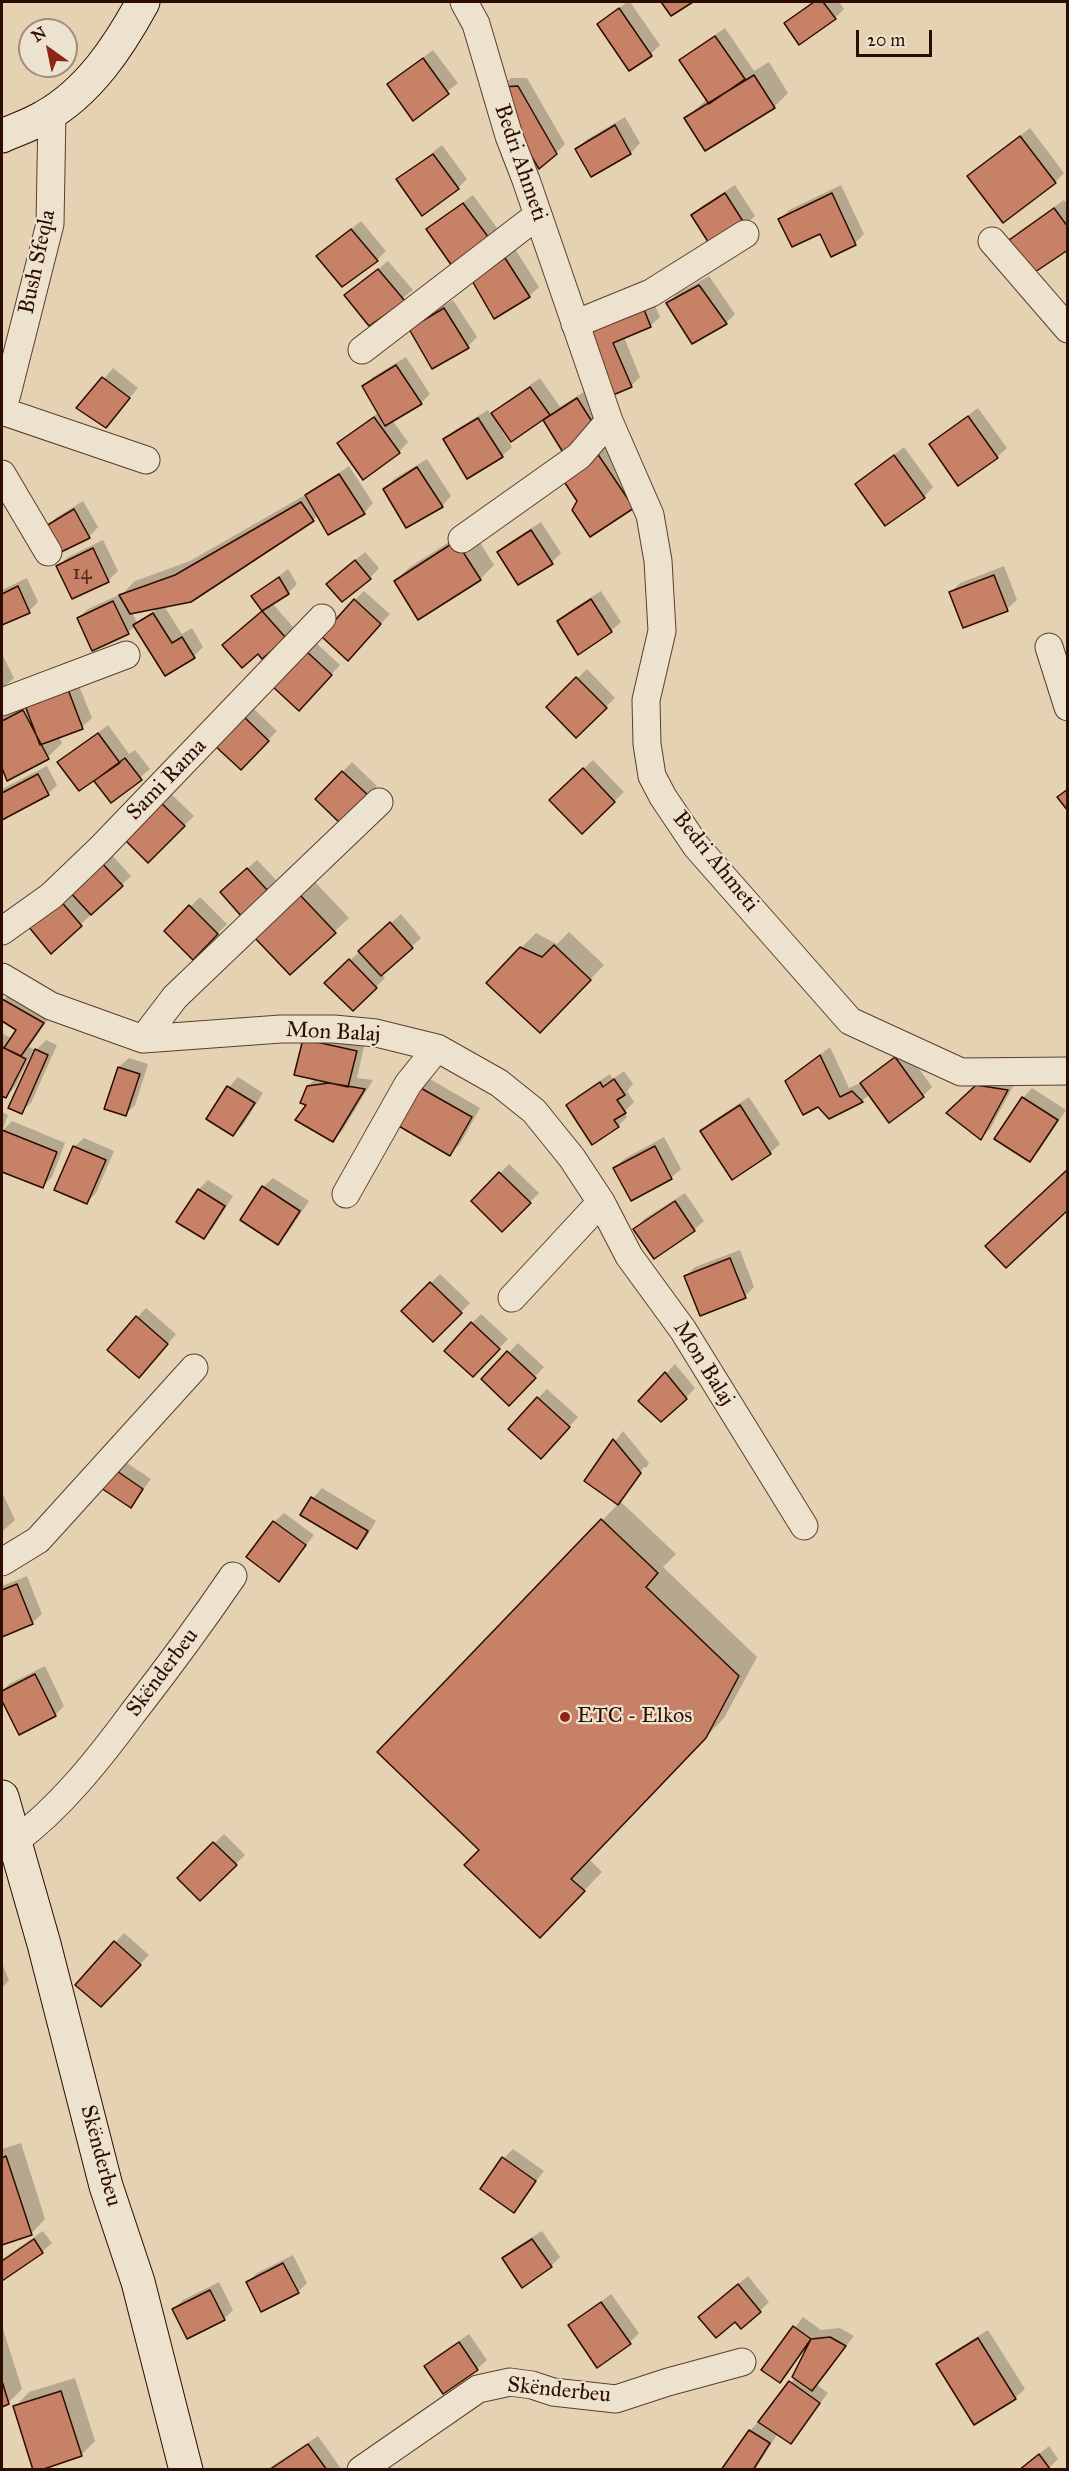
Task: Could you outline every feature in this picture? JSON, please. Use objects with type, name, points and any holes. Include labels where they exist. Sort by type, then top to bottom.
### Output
[{"type":"main road","points":[[2,136],[44,118],[84,88],[121,38],[143,2]]},
{"type":"main road","name":"Skënderbeu","points":[[2,1797],[44,1944],[106,2186],[138,2282],[186,2469]]},
{"type":"street","name":"Bedri Ahmeti","points":[[464,2],[476,24],[509,136],[609,421],[650,515],[657,561],[662,631],[646,700],[647,744],[652,776],[663,797],[696,846],[850,1021],[961,1072],[1068,1071]]},
{"type":"street","name":"Bush Sfeqla","points":[[2,410],[50,224],[52,112]]},
{"type":"street","points":[[362,350],[538,214]]},
{"type":"street","points":[[575,324],[651,293],[745,234]]},
{"type":"street","points":[[992,241],[1068,329]]},
{"type":"street","points":[[2,410],[146,460]]},
{"type":"street","points":[[462,539],[579,456],[609,421]]},
{"type":"street","points":[[2,474],[48,552]]},
{"type":"street","name":"Sami Rama","points":[[2,931],[51,896],[100,849],[322,618]]},
{"type":"street","points":[[1049,647],[1068,707]]},
{"type":"street","points":[[2,702],[126,655]]},
{"type":"street","points":[[143,1039],[175,998],[379,802]]},
{"type":"street","name":"Mon Balaj","points":[[2,977],[51,1006],[143,1039],[281,1029],[334,1029],[376,1033],[437,1048],[499,1083],[534,1111],[572,1158],[600,1202],[629,1256],[683,1330],[804,1526]]},
{"type":"street","points":[[346,1194],[408,1084],[437,1048]]},
{"type":"street","points":[[512,1298],[600,1202]]},
{"type":"street","points":[[2,1562],[38,1540],[194,1368]]},
{"type":"street","name":"Skënderbeu","points":[[14,1842],[37,1826],[106,1748],[194,1634],[233,1576]]},
{"type":"street","name":"Skënderbeu","points":[[361,2469],[478,2389],[510,2382],[532,2385],[553,2392],[616,2399],[742,2362]]},
{"type":"building","points":[[661,2],[693,2],[671,16]]},
{"type":"building","points":[[814,2],[823,2],[836,19],[799,45],[784,23]]},
{"type":"building","points":[[619,8],[652,56],[629,71],[597,24]]},
{"type":"building","points":[[715,36],[745,79],[709,104],[679,60]]},
{"type":"building","points":[[423,58],[449,94],[413,121],[387,84]]},
{"type":"building","points":[[754,75],[775,108],[705,151],[684,118]]},
{"type":"building","points":[[518,86],[557,154],[539,169],[507,115],[500,87]]},
{"type":"building","points":[[615,125],[631,154],[591,177],[575,149]]},
{"type":"building","points":[[1020,136],[1056,183],[1003,223],[967,176]]},
{"type":"building","points":[[433,154],[459,189],[422,216],[396,179]]},
{"type":"building","points":[[725,193],[746,226],[712,248],[691,215]]},
{"type":"building","points":[[832,193],[856,245],[831,257],[820,234],[792,247],[778,219]]},
{"type":"building","points":[[463,203],[489,238],[452,266],[426,229]]},
{"type":"building","points":[[1054,208],[1068,227],[1068,250],[1032,274],[1009,240]]},
{"type":"building","points":[[351,229],[378,261],[342,287],[316,256]]},
{"type":"building","points":[[505,258],[530,297],[494,319],[471,279]]},
{"type":"building","points":[[378,269],[405,301],[369,326],[344,295]]},
{"type":"building","points":[[699,285],[727,324],[692,344],[666,303]]},
{"type":"building","points":[[643,307],[651,327],[613,343],[632,387],[613,395],[586,331]]},
{"type":"building","points":[[444,308],[469,348],[432,369],[409,329]]},
{"type":"building","points":[[396,365],[422,404],[385,426],[362,386]]},
{"type":"building","points":[[102,377],[130,398],[106,428],[76,408]]},
{"type":"building","points":[[530,387],[550,415],[511,442],[491,413]]},
{"type":"building","points":[[577,398],[598,431],[564,454],[543,420]]},
{"type":"building","points":[[968,416],[998,458],[958,486],[929,444]]},
{"type":"building","points":[[374,417],[400,453],[363,480],[337,443]]},
{"type":"building","points":[[478,418],[503,457],[467,479],[443,439]]},
{"type":"building","points":[[597,453],[634,508],[590,537],[572,510],[577,501],[561,477]]},
{"type":"building","points":[[894,455],[925,498],[885,526],[855,484]]},
{"type":"building","points":[[417,467],[443,507],[406,528],[383,489]]},
{"type":"building","points":[[339,474],[365,514],[328,535],[305,495]]},
{"type":"building","points":[[301,502],[314,521],[191,602],[130,614],[119,595],[175,575]]},
{"type":"building","points":[[74,509],[90,538],[61,552],[46,526]]},
{"type":"building","points":[[531,530],[553,564],[518,585],[497,552]]},
{"type":"building","points":[[456,541],[481,580],[418,620],[394,581]]},
{"type":"building","points":[[93,548],[109,582],[72,599],[56,566]]},
{"type":"building","points":[[355,560],[371,579],[342,602],[326,584]]},
{"type":"building","points":[[994,575],[1008,611],[963,628],[949,592]]},
{"type":"building","points":[[279,577],[289,594],[262,611],[251,596]]},
{"type":"building","points":[[18,586],[30,613],[2,625],[2,594]]},
{"type":"building","points":[[354,599],[381,624],[348,661],[321,636]]},
{"type":"building","points":[[591,599],[612,632],[578,655],[557,621]]},
{"type":"building","points":[[113,601],[129,634],[92,651],[77,618]]},
{"type":"building","points":[[262,611],[286,638],[262,659],[258,654],[242,668],[222,645]]},
{"type":"building","points":[[153,613],[172,643],[182,637],[195,658],[165,676],[133,625]]},
{"type":"building","points":[[305,650],[332,675],[299,711],[272,686]]},
{"type":"building","points":[[576,677],[607,708],[576,738],[546,707]]},
{"type":"building","points":[[66,684],[83,729],[40,745],[23,700]]},
{"type":"building","points":[[23,710],[49,759],[7,781],[2,768],[2,721]]},
{"type":"building","points":[[242,715],[269,741],[241,770],[214,745]]},
{"type":"building","points":[[98,733],[120,763],[79,791],[57,762]]},
{"type":"building","points":[[125,758],[142,780],[111,803],[94,781]]},
{"type":"building","points":[[583,768],[615,802],[582,834],[549,800]]},
{"type":"building","points":[[342,771],[369,796],[342,825],[315,799]]},
{"type":"building","points":[[38,774],[49,795],[2,820],[2,793]]},
{"type":"building","points":[[1068,789],[1068,811],[1057,797]]},
{"type":"building","points":[[156,798],[185,826],[148,863],[121,836]]},
{"type":"building","points":[[100,861],[123,886],[91,915],[68,890]]},
{"type":"building","points":[[247,868],[269,892],[242,917],[220,892]]},
{"type":"building","points":[[300,895],[336,933],[290,975],[254,937]]},
{"type":"building","points":[[59,899],[82,926],[51,954],[28,926]]},
{"type":"building","points":[[189,905],[218,934],[193,960],[164,931]]},
{"type":"building","points":[[390,922],[413,948],[381,976],[358,951]]},
{"type":"building","points":[[554,945],[591,980],[540,1033],[486,983],[520,947],[542,957]]},
{"type":"building","points":[[349,959],[377,988],[353,1011],[324,983]]},
{"type":"building","points":[[2,999],[44,1023],[21,1056],[4,1048],[16,1030],[2,1021]]},
{"type":"building","points":[[303,1039],[357,1051],[348,1087],[294,1075]]},
{"type":"building","points":[[2,1047],[26,1059],[6,1098],[2,1096]]},
{"type":"building","points":[[35,1049],[48,1055],[22,1114],[8,1108]]},
{"type":"building","points":[[820,1055],[840,1097],[852,1091],[863,1102],[829,1119],[818,1107],[803,1115],[785,1081]]},
{"type":"building","points":[[895,1057],[924,1097],[889,1123],[860,1083]]},
{"type":"building","points":[[118,1067],[140,1074],[126,1116],[104,1109]]},
{"type":"building","points":[[614,1079],[625,1095],[617,1100],[626,1113],[614,1120],[619,1127],[592,1145],[566,1105],[600,1082],[603,1087]]},
{"type":"building","points":[[329,1083],[365,1089],[333,1142],[295,1120],[306,1105],[300,1103],[307,1086]]},
{"type":"building","points":[[976,1085],[1008,1090],[981,1140],[946,1113]]},
{"type":"building","points":[[227,1086],[255,1103],[233,1136],[206,1119]]},
{"type":"building","points":[[419,1087],[472,1117],[450,1156],[397,1125]]},
{"type":"building","points":[[1022,1097],[1058,1120],[1030,1162],[994,1139]]},
{"type":"building","points":[[740,1105],[771,1154],[732,1180],[700,1131]]},
{"type":"building","points":[[2,1130],[57,1152],[43,1188],[2,1172]]},
{"type":"building","points":[[73,1146],[106,1160],[87,1204],[54,1190]]},
{"type":"building","points":[[655,1146],[672,1179],[631,1201],[613,1168]]},
{"type":"building","points":[[1068,1169],[1068,1210],[1006,1268],[985,1246]]},
{"type":"building","points":[[499,1172],[531,1203],[502,1232],[471,1201]]},
{"type":"building","points":[[262,1186],[300,1211],[278,1245],[240,1220]]},
{"type":"building","points":[[198,1189],[225,1206],[204,1239],[176,1222]]},
{"type":"building","points":[[675,1201],[695,1231],[654,1259],[633,1229]]},
{"type":"building","points":[[730,1258],[746,1298],[700,1316],[684,1276]]},
{"type":"building","points":[[430,1282],[462,1313],[433,1342],[401,1311]]},
{"type":"building","points":[[136,1316],[168,1344],[139,1378],[107,1350]]},
{"type":"building","points":[[471,1322],[500,1349],[473,1377],[444,1351]]},
{"type":"building","points":[[507,1351],[536,1378],[509,1406],[481,1379]]},
{"type":"building","points":[[665,1372],[687,1399],[661,1422],[638,1401]]},
{"type":"building","points":[[537,1397],[570,1427],[541,1459],[508,1429]]},
{"type":"building","points":[[613,1439],[641,1473],[618,1505],[584,1481]]},
{"type":"building","points":[[111,1467],[143,1489],[131,1508],[98,1486]]},
{"type":"building","points":[[311,1497],[368,1531],[357,1549],[300,1515]]},
{"type":"building","points":[[601,1519],[658,1573],[646,1587],[739,1676],[706,1738],[571,1879],[585,1891],[540,1938],[464,1865],[479,1850],[377,1752]]},
{"type":"building","points":[[273,1521],[306,1545],[279,1582],[246,1557]]},
{"type":"building","points":[[17,1584],[33,1624],[2,1637],[2,1590]]},
{"type":"building","points":[[35,1674],[56,1716],[19,1735],[2,1701],[2,1691]]},
{"type":"building","points":[[213,1842],[237,1865],[200,1901],[177,1878]]},
{"type":"building","points":[[114,1941],[141,1965],[101,2007],[75,1985]]},
{"type":"building","points":[[6,2156],[32,2235],[2,2245],[2,2158]]},
{"type":"building","points":[[502,2157],[536,2181],[514,2213],[480,2189]]},
{"type":"building","points":[[34,2239],[43,2253],[2,2281],[2,2261]]},
{"type":"building","points":[[532,2239],[552,2267],[522,2288],[502,2258]]},
{"type":"building","points":[[283,2263],[299,2293],[261,2312],[246,2282]]},
{"type":"building","points":[[738,2284],[761,2312],[741,2329],[735,2322],[716,2338],[698,2317]]},
{"type":"building","points":[[210,2290],[225,2320],[187,2339],[172,2309]]},
{"type":"building","points":[[601,2302],[631,2344],[597,2368],[568,2325]]},
{"type":"building","points":[[793,2326],[811,2339],[780,2383],[761,2370]]},
{"type":"building","points":[[830,2337],[846,2346],[812,2391],[792,2377],[811,2339]]},
{"type":"building","points":[[978,2338],[1016,2399],[974,2425],[936,2364]]},
{"type":"building","points":[[459,2342],[478,2370],[443,2394],[424,2366]]},
{"type":"building","points":[[2,2381],[9,2404],[2,2407]]},
{"type":"building","points":[[789,2381],[820,2403],[791,2444],[758,2422]]},
{"type":"building","points":[[61,2391],[82,2456],[41,2470],[33,2470],[13,2406]]},
{"type":"building","points":[[749,2430],[770,2443],[753,2470],[721,2470]]},
{"type":"building","points":[[308,2444],[327,2470],[269,2470]]},
{"type":"building","points":[[1039,2454],[1050,2469],[1019,2470]]},
{"type":"place","name":"ETC - Elkos","points":[[565,1717]]}]
